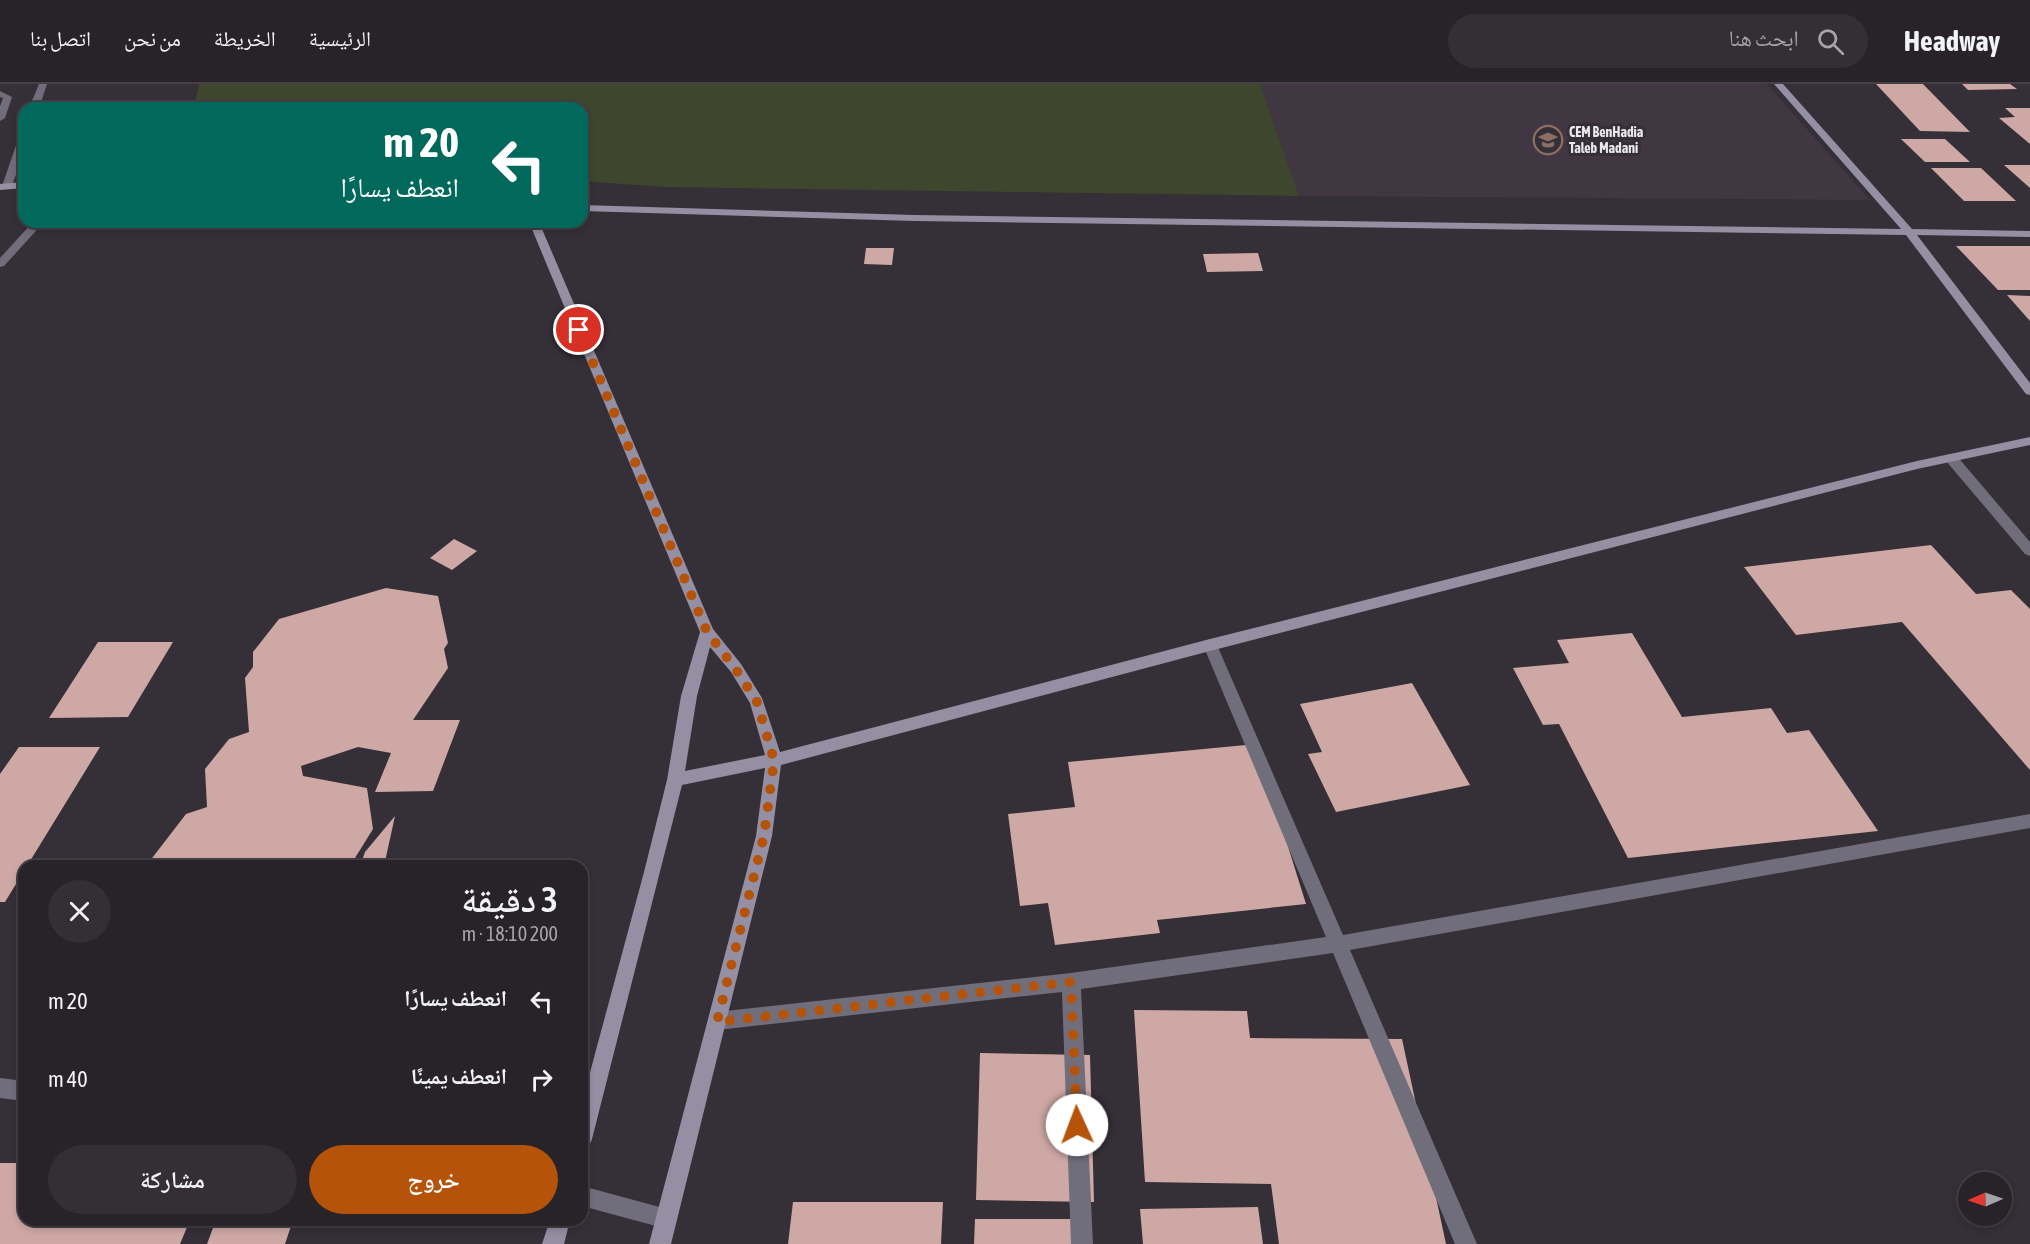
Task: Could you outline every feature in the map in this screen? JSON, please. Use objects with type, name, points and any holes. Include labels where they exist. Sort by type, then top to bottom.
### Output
[{"type":"street","points":[[36,102],[43,84]]},
{"type":"street","points":[[1778,84],[1910,233],[2030,391]]},
{"type":"street","points":[[0,94],[8,97],[0,118]]},
{"type":"street","points":[[18,151],[3,186],[18,185]]},
{"type":"street","points":[[588,207],[915,218],[2030,234]]},
{"type":"street","points":[[0,264],[33,228]]},
{"type":"street","points":[[537,228],[707,632],[735,668],[757,702],[774,760],[764,836],[660,1244]]},
{"type":"street","points":[[675,780],[774,760],[1210,645],[1951,458],[2030,441]]},
{"type":"street","points":[[1951,458],[2030,551]]},
{"type":"street","points":[[588,1116],[650,883],[675,780],[689,696],[707,632]]},
{"type":"street","points":[[1210,645],[1466,1244]]},
{"type":"street","points":[[717,1022],[1071,982],[1338,944],[2030,821]]},
{"type":"street","points":[[1071,982],[1082,1244]]},
{"type":"street","points":[[0,1088],[18,1090]]},
{"type":"street","points":[[588,1198],[667,1219]]},
{"type":"street","points":[[553,1244],[558,1226]]},
{"type":"shaded area","name":"CEM BenHadia Taleb Madani","points":[[1260,84],[1767,84],[1870,200],[1299,196]]},
{"type":"green space","points":[[199,84],[1260,84],[1299,196],[663,187],[588,181],[588,102],[195,102]]},
{"type":"building","points":[[1876,84],[1923,84],[1970,132],[1920,131]]},
{"type":"building","points":[[1962,84],[2010,84],[2017,89],[1968,90]]},
{"type":"building","points":[[2005,108],[2030,108],[2030,144],[1999,118],[2015,117]]},
{"type":"building","points":[[1901,139],[1945,139],[1970,162],[1925,162]]},
{"type":"building","points":[[2004,165],[2030,165],[2030,188]]},
{"type":"building","points":[[1931,168],[1981,168],[2016,201],[1964,201]]},
{"type":"building","points":[[1956,246],[2030,246],[2030,290],[1998,290]]},
{"type":"building","points":[[866,248],[894,248],[892,265],[864,264]]},
{"type":"building","points":[[1258,253],[1263,271],[1207,272],[1203,254]]},
{"type":"building","points":[[2007,295],[2030,296],[2030,321]]},
{"type":"building","points":[[454,539],[477,551],[452,570],[430,558]]},
{"type":"building","points":[[1931,545],[1976,594],[2011,590],[2030,609],[2030,770],[1902,622],[1796,635],[1744,567]]},
{"type":"building","points":[[386,588],[438,596],[448,643],[444,649],[448,668],[413,720],[460,720],[433,791],[375,792],[391,753],[358,747],[301,766],[303,776],[367,788],[373,829],[354,860],[151,860],[186,814],[207,807],[205,769],[229,739],[249,732],[245,678],[253,667],[253,652],[279,619]]},
{"type":"building","points":[[1632,633],[1682,717],[1771,708],[1787,733],[1809,730],[1878,831],[1628,858],[1559,724],[1543,725],[1513,668],[1569,663],[1557,640]]},
{"type":"building","points":[[98,642],[173,642],[128,717],[49,718]]},
{"type":"building","points":[[1412,683],[1470,785],[1336,812],[1308,754],[1322,752],[1300,704]]},
{"type":"building","points":[[1256,744],[1306,904],[1157,920],[1160,933],[1055,945],[1048,903],[1020,906],[1008,814],[1075,807],[1068,762]]},
{"type":"building","points":[[19,747],[100,747],[31,860],[18,860],[18,881],[5,902],[0,902],[0,774]]},
{"type":"building","points":[[395,816],[385,860],[362,860],[365,852]]},
{"type":"building","points":[[1134,1010],[1247,1011],[1250,1038],[1402,1039],[1446,1244],[1279,1244],[1271,1184],[1145,1182]]},
{"type":"building","points":[[980,1053],[1090,1055],[1094,1202],[976,1200]]},
{"type":"building","points":[[0,1163],[18,1163],[18,1226],[188,1226],[180,1244],[0,1244]]},
{"type":"building","points":[[793,1202],[943,1202],[941,1244],[788,1244]]},
{"type":"building","points":[[1258,1207],[1263,1244],[1143,1244],[1140,1209]]},
{"type":"building","points":[[975,1219],[1078,1219],[1079,1244],[974,1244]]},
{"type":"building","points":[[214,1226],[291,1226],[285,1244],[207,1244]]},
{"type":"place","name":"CEM BenHadia Taleb Madani","points":[[1548,140]]},
{"type":"route","points":[[579,330],[707,632],[735,668],[757,702],[774,760],[764,836],[717,1022],[1071,982],[1077,1125]]}]
